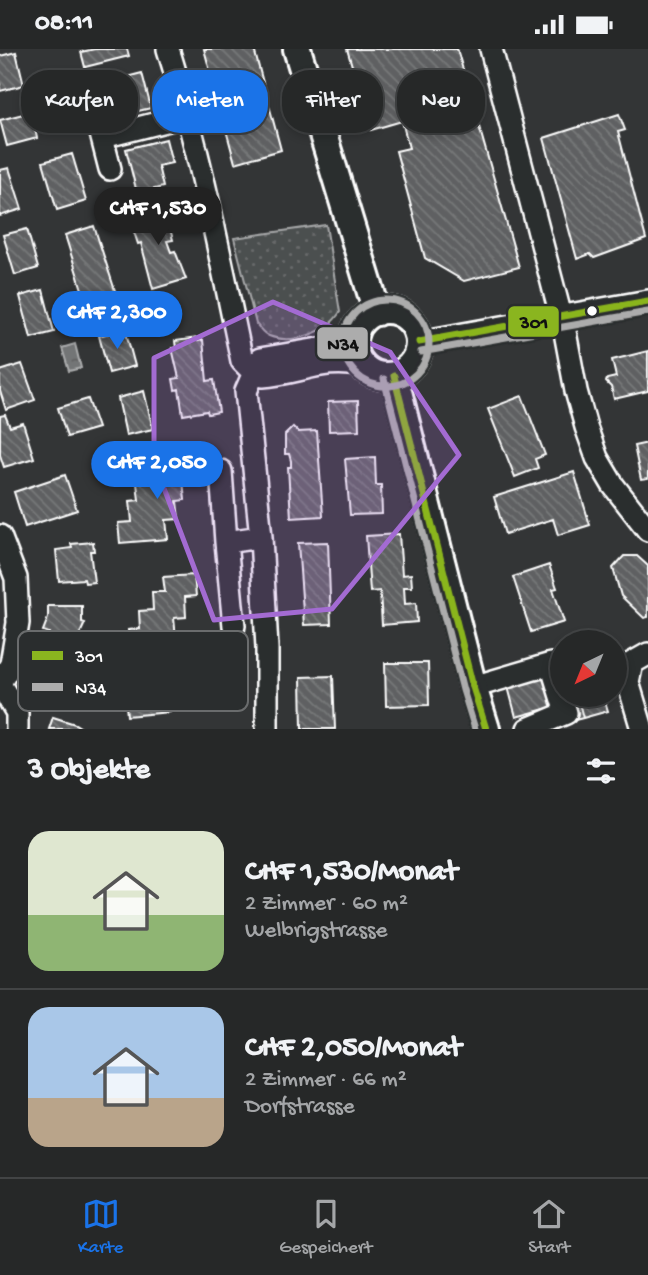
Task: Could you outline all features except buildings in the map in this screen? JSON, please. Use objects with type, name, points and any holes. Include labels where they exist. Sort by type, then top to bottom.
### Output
[{"type":"main road","points":[[297,49],[377,311]]},
{"type":"main road","points":[[386,310],[404,316],[416,330],[419,342],[413,363],[394,376],[378,375],[361,366],[353,348],[358,325],[377,311],[386,310]]},
{"type":"main road","points":[[394,376],[486,729]]},
{"type":"street","points":[[168,49],[175,70]]},
{"type":"street","points":[[491,49],[560,316],[576,391],[597,458],[620,495],[648,530]]},
{"type":"street","points":[[103,137],[152,124]]},
{"type":"street","points":[[102,133],[110,169]]},
{"type":"street","points":[[193,133],[242,361],[253,372],[264,376],[331,363],[346,362],[361,366]]},
{"type":"street","points":[[419,342],[648,302]]},
{"type":"street","points":[[267,729],[267,648],[261,537],[246,391],[260,359],[325,348],[354,336]]},
{"type":"street","points":[[221,471],[234,626]]},
{"type":"street","points":[[0,536],[16,578],[18,623],[11,664],[0,684],[18,713],[17,729]]},
{"type":"street","points":[[226,542],[261,537]]},
{"type":"street","points":[[642,729],[628,682],[632,663],[648,654]]},
{"type":"street","points":[[473,687],[551,664],[566,713],[528,729]]},
{"type":"highlighted area","points":[[273,302],[390,352],[459,455],[332,609],[214,620],[154,462],[154,358]]},
{"type":"shaded area","points":[[326,225],[340,312],[327,326],[308,335],[288,339],[267,335],[256,324],[234,238]]},
{"type":"water","points":[[75,344],[81,368],[69,371],[62,348]]},
{"type":"transit line","name":"N34","points":[[378,300],[394,300],[417,312],[426,326],[429,343],[426,360],[417,374],[394,386],[378,386],[362,379],[350,367],[343,351],[343,335],[350,319],[362,307],[378,300]]},
{"type":"transit line","name":"301","points":[[419,342],[648,301]]},
{"type":"transit line","name":"N34","points":[[421,352],[648,312]]},
{"type":"transit line","name":"301","points":[[394,376],[486,729]]},
{"type":"transit line","name":"N34","points":[[384,379],[475,729]]}]
